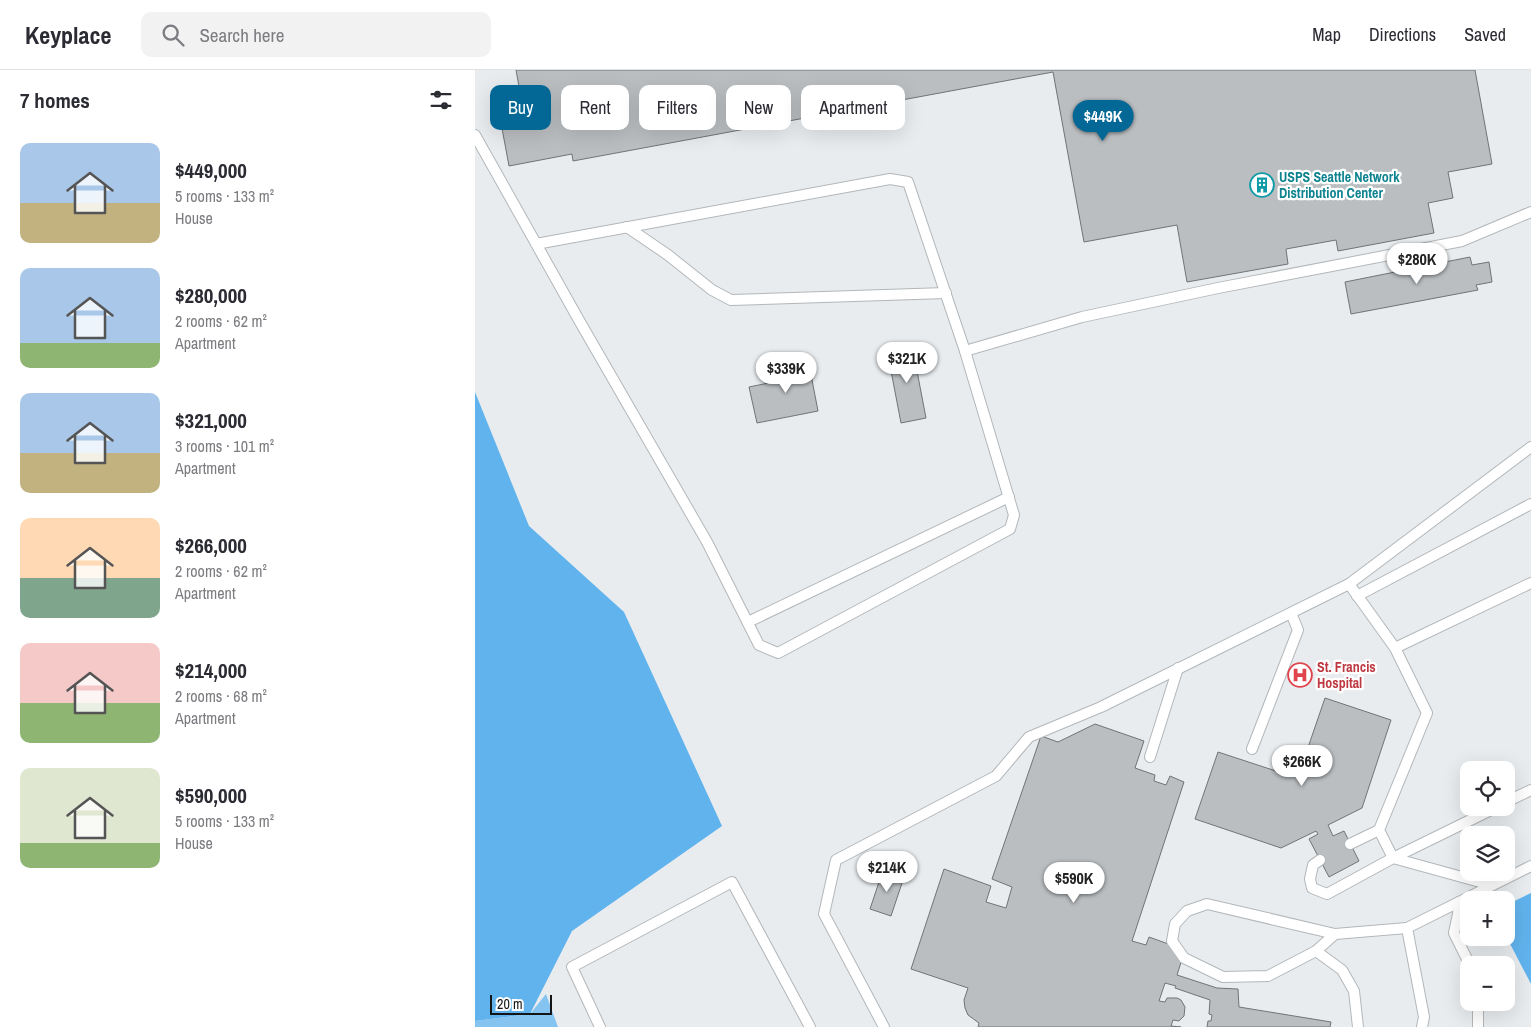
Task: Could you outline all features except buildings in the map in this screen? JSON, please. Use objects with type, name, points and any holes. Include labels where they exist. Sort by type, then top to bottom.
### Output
[{"type":"lane","points":[[475,136],[536,244],[707,542],[759,645],[778,653],[1011,529],[1014,515],[1009,497],[965,351],[908,182],[890,179],[536,244]]},
{"type":"lane","points":[[965,351],[1082,317],[1218,288],[1462,241],[1531,212]]},
{"type":"lane","points":[[627,227],[668,255],[712,290],[731,300],[946,293]]},
{"type":"lane","points":[[884,1027],[824,914],[837,860],[996,776],[1029,737],[1101,707],[1349,584],[1531,447]]},
{"type":"lane","points":[[748,622],[1009,497]]},
{"type":"lane","points":[[1357,596],[1531,504]]},
{"type":"lane","points":[[1395,648],[1531,583]]},
{"type":"lane","points":[[1349,584],[1395,648],[1427,713],[1379,830],[1350,844]]},
{"type":"lane","points":[[1252,749],[1298,630],[1291,613]]},
{"type":"lane","points":[[1150,757],[1178,668]]},
{"type":"lane","points":[[1515,798],[1531,790]]},
{"type":"lane","points":[[1320,860],[1313,865],[1310,879],[1312,888],[1327,894],[1393,858],[1479,816]]},
{"type":"lane","points":[[1379,830],[1393,858],[1491,885]]},
{"type":"lane","points":[[1335,934],[1316,951],[1268,976],[1223,977],[1184,958],[1172,941],[1175,924],[1187,911],[1207,904],[1335,934],[1407,928],[1531,866]]},
{"type":"lane","points":[[600,1027],[572,967],[732,882],[809,1027]]},
{"type":"lane","points":[[1459,902],[1455,934],[1466,956]]},
{"type":"lane","points":[[1407,928],[1424,1018],[1422,1027]]},
{"type":"lane","points":[[1316,951],[1342,970],[1354,991],[1358,1027]]},
{"type":"lane","points":[[1478,1011],[1478,1027]]},
{"type":"shaded area","points":[[475,392],[529,526],[624,612],[722,826],[572,931],[530,1014],[475,1021]]},
{"type":"shaded area","points":[[1531,893],[1531,984],[1511,946],[1515,946],[1515,901]]},
{"type":"shaded area","points":[[546,994],[558,1027],[475,1027],[475,1021],[530,1014]]},
{"type":"place","name":"USPS Seattle Network Distribution Center","points":[[1262,185]]},
{"type":"place","name":"St. Francis Hospital","points":[[1300,675]]}]
